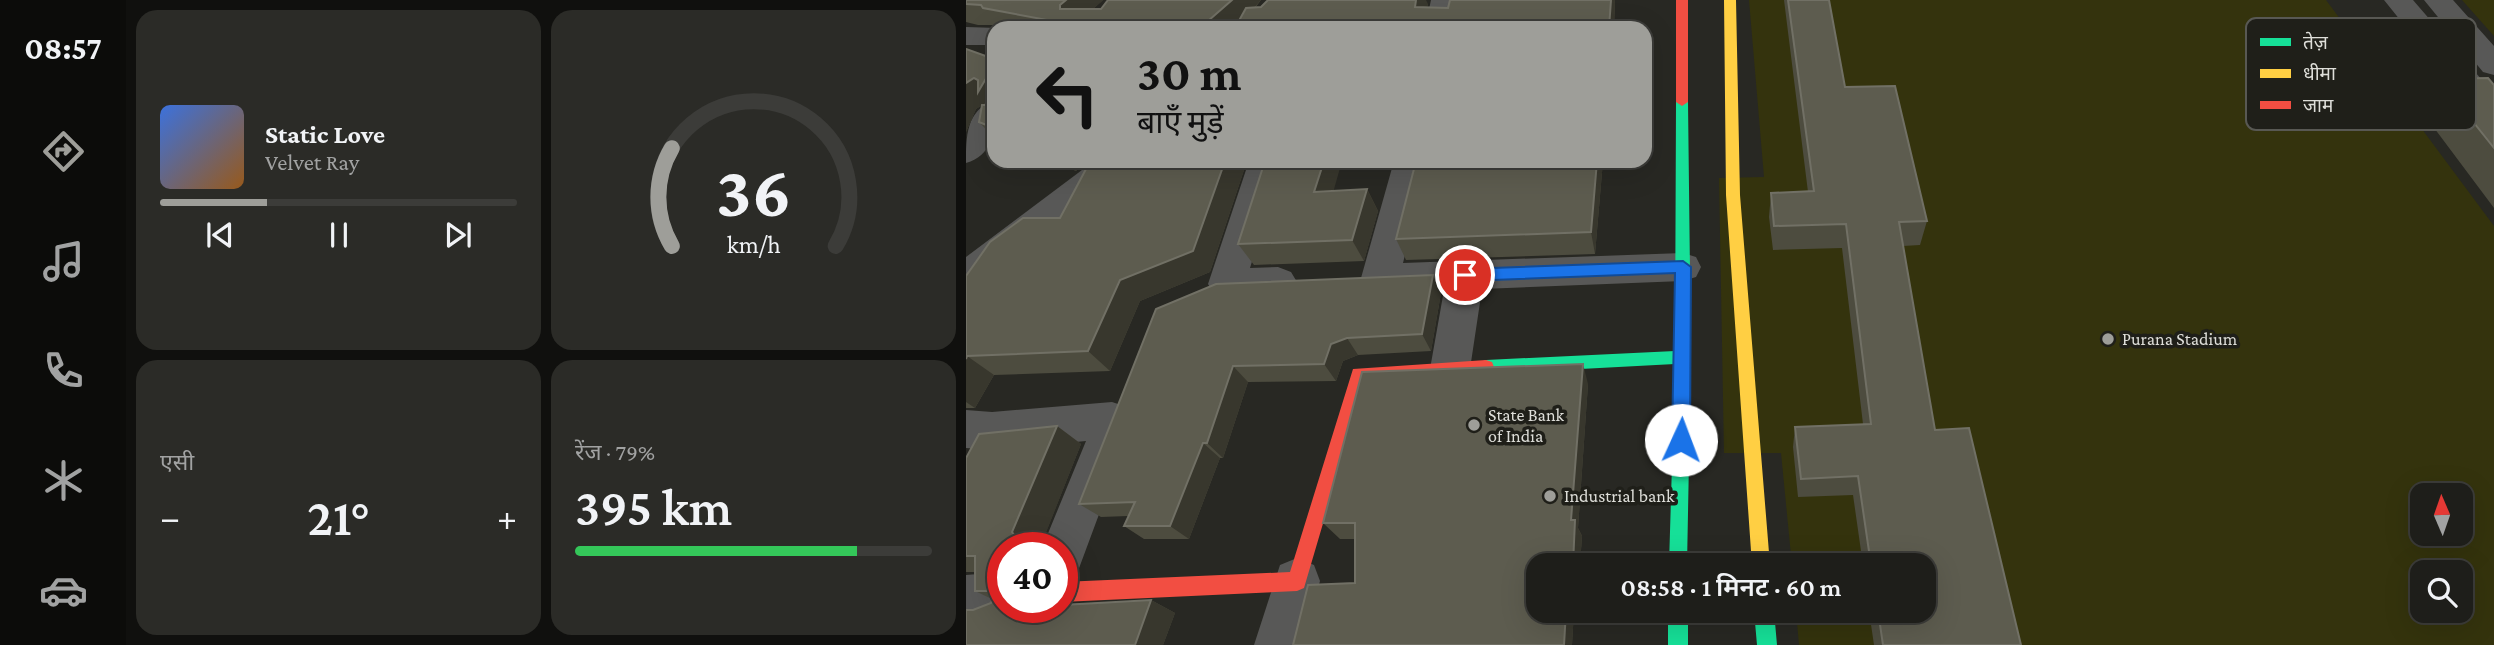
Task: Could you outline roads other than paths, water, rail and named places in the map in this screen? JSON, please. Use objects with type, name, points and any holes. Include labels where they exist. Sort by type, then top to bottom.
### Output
[{"type":"street","points":[[1441,21],[1445,0]]},
{"type":"street","points":[[1678,553],[1683,356],[1682,0]]},
{"type":"street","points":[[1730,0],[1733,195],[1760,553]]},
{"type":"street","points":[[2398,0],[2413,18]]},
{"type":"street","points":[[2438,0],[2454,18]]},
{"type":"street","points":[[966,36],[987,36]]},
{"type":"street","points":[[2476,44],[2494,65]]},
{"type":"street","points":[[2476,93],[2494,115]]},
{"type":"street","points":[[966,151],[987,122]]},
{"type":"street","points":[[966,276],[1108,168]]},
{"type":"street","points":[[1263,168],[1209,291],[1311,281]]},
{"type":"street","points":[[1408,168],[1367,278],[1683,267]]},
{"type":"street","points":[[1450,369],[1465,275]]},
{"type":"street","points":[[1278,645],[1359,374],[1683,356]]},
{"type":"street","points":[[977,443],[1120,403],[1071,532]]},
{"type":"street","points":[[1078,591],[1297,581]]},
{"type":"street","points":[[966,599],[987,597]]},
{"type":"street","points":[[1678,623],[1678,645]]},
{"type":"street","points":[[1765,623],[1767,645]]},
{"type":"place","name":"Purana Stadium","points":[[2108,339]]},
{"type":"place","name":"State Bank of India","points":[[1474,425]]},
{"type":"place","name":"Industrial bank","points":[[1550,496]]}]
